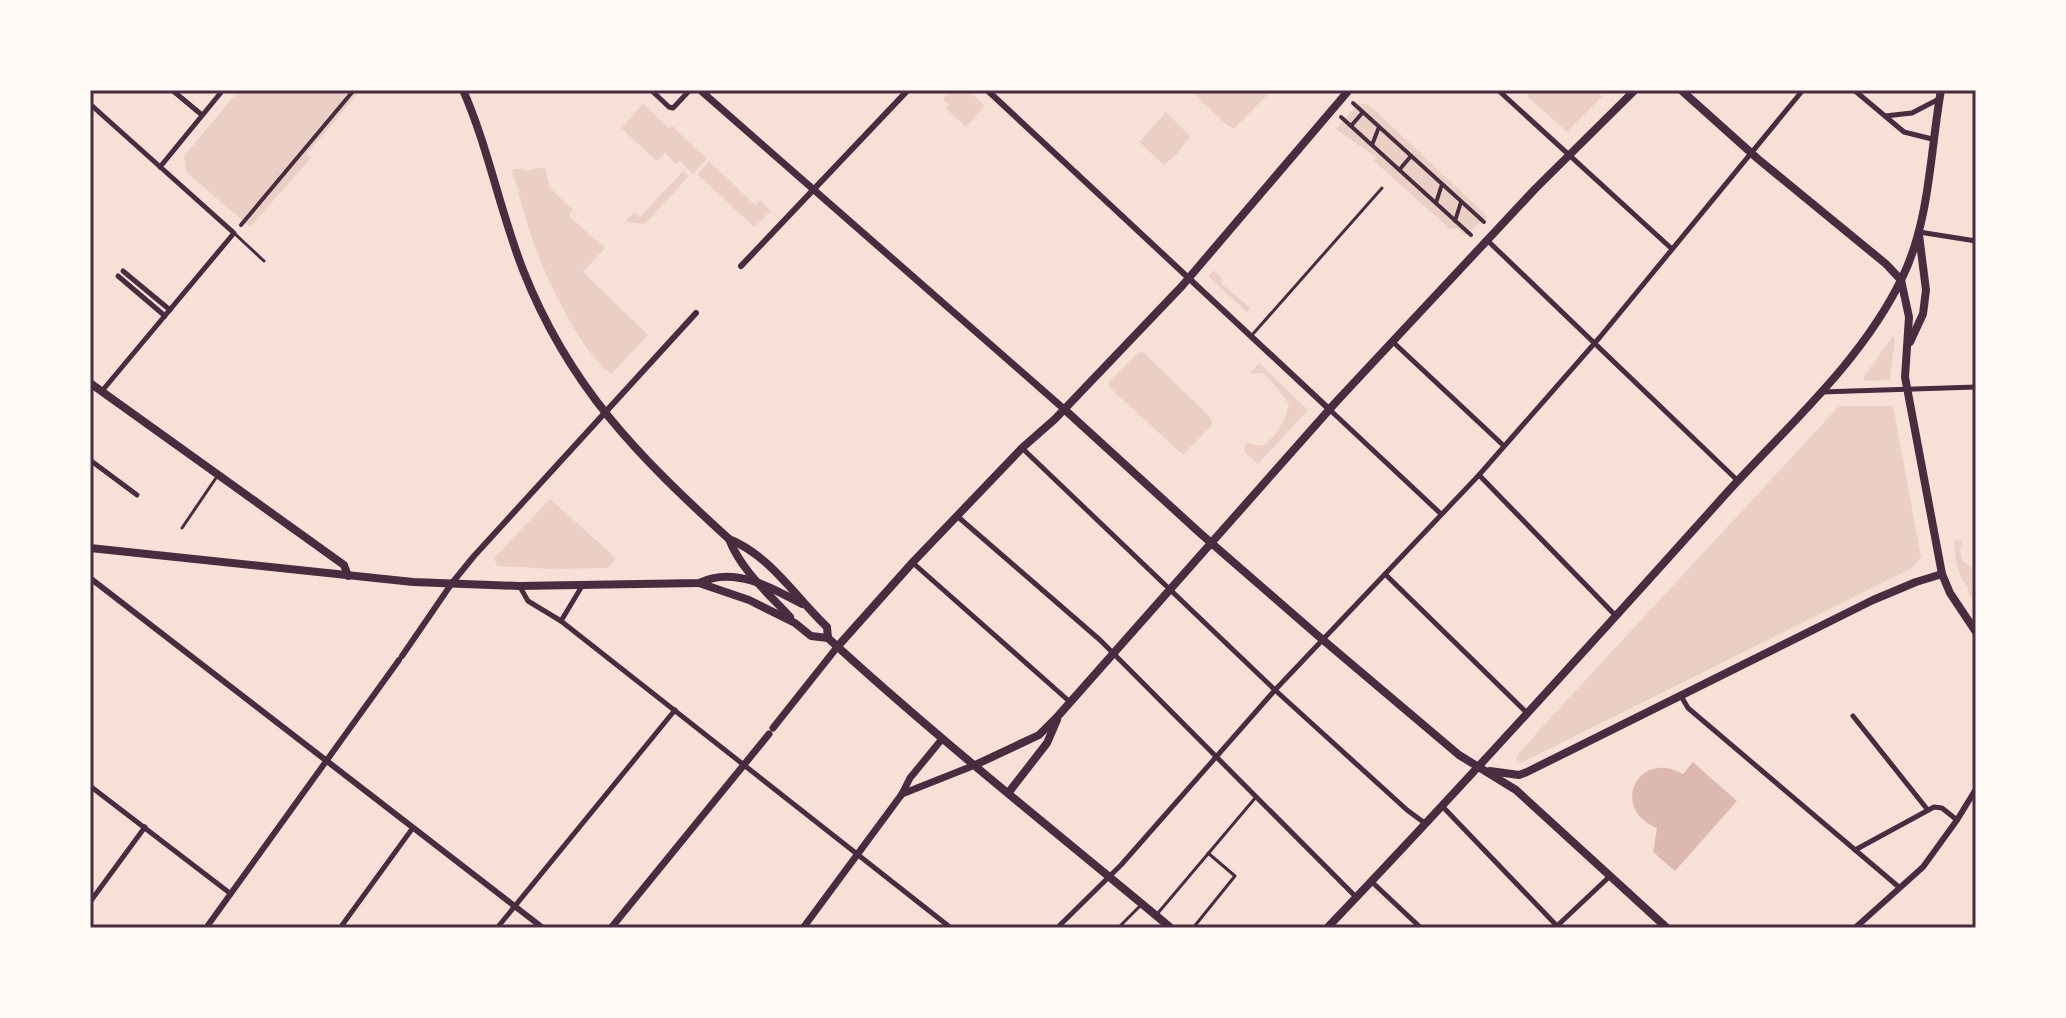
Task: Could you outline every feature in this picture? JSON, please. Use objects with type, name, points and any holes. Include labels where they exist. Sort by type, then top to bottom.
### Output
[{"type":"main road","points":[[463,90],[519,259],[564,354],[604,412],[656,472],[729,539],[745,546],[798,593],[802,604]]},
{"type":"main road","points":[[700,90],[1323,641],[1477,768],[1516,790],[1667,928]]},
{"type":"main road","points":[[611,928],[838,646],[913,562],[1189,277],[1349,90]]},
{"type":"main road","points":[[902,794],[1030,740],[1058,716],[1329,409],[1486,239],[1635,90]]},
{"type":"main road","points":[[1681,90],[1901,280],[1909,317],[1905,377],[1942,574],[1956,603],[1976,632]]},
{"type":"main road","points":[[1327,928],[1443,807],[1820,392],[1866,337],[1901,280],[1919,232],[1940,94]]},
{"type":"main road","points":[[1908,346],[1923,314],[1926,290],[1919,232]]},
{"type":"main road","points":[[90,384],[344,565],[348,576]]},
{"type":"main road","points":[[729,539],[734,552],[795,623],[811,636],[828,638],[838,646],[942,739],[1171,928]]},
{"type":"main road","points":[[90,548],[348,576],[452,583],[519,586],[699,583],[749,600],[795,623]]},
{"type":"main road","points":[[1477,768],[1519,775],[1890,592],[1942,574]]},
{"type":"main road","points":[[699,583],[711,577],[737,577],[758,582],[802,604],[827,627],[828,638]]},
{"type":"main road","points":[[1009,792],[1047,743],[1058,716]]},
{"type":"main road","points":[[803,928],[902,794],[910,778],[942,739]]},
{"type":"street","points":[[172,90],[202,115]]},
{"type":"street","points":[[160,167],[223,90]]},
{"type":"street","points":[[241,225],[354,90]]},
{"type":"street","points":[[651,90],[673,108],[688,92]]},
{"type":"street","points":[[741,266],[908,90]]},
{"type":"street","points":[[987,90],[1441,514]]},
{"type":"street","points":[[1498,90],[1672,249]]},
{"type":"street","points":[[1057,928],[1109,876],[1275,690],[1479,475],[1595,343],[1803,90]]},
{"type":"street","points":[[1854,90],[1904,132],[1932,139]]},
{"type":"street","points":[[1884,116],[1912,113],[1940,94]]},
{"type":"street","points":[[1353,103],[1484,222]]},
{"type":"street","points":[[90,104],[234,233],[102,391]]},
{"type":"street","points":[[1351,126],[1363,112]]},
{"type":"street","points":[[1341,117],[1471,235]]},
{"type":"street","points":[[1372,145],[1379,127]]},
{"type":"street","points":[[1399,170],[1411,156]]},
{"type":"street","points":[[1436,203],[1442,184]]},
{"type":"street","points":[[1455,221],[1461,202]]},
{"type":"street","points":[[1919,232],[1976,241]]},
{"type":"street","points":[[1486,239],[1738,481]]},
{"type":"street","points":[[165,316],[121,273],[170,310]]},
{"type":"street","points":[[206,928],[452,583],[696,313]]},
{"type":"street","points":[[1392,342],[1504,446]]},
{"type":"street","points":[[1820,392],[1976,387]]},
{"type":"street","points":[[1022,448],[1275,690],[1407,810],[1427,824]]},
{"type":"street","points":[[90,460],[137,495]]},
{"type":"street","points":[[1479,475],[1616,616]]},
{"type":"street","points":[[957,516],[1113,653],[1357,897]]},
{"type":"street","points":[[913,562],[1070,702]]},
{"type":"street","points":[[1385,574],[1527,713]]},
{"type":"street","points":[[90,578],[543,928]]},
{"type":"street","points":[[519,586],[528,601],[561,621],[951,928]]},
{"type":"street","points":[[561,621],[582,586]]},
{"type":"street","points":[[1681,696],[1688,708],[1900,888]]},
{"type":"street","points":[[497,928],[675,710]]},
{"type":"street","points":[[1853,716],[1927,809]]},
{"type":"street","points":[[90,786],[231,894]]},
{"type":"street","points":[[1855,928],[1923,867],[1976,789]]},
{"type":"street","points":[[1443,807],[1558,927],[1609,877]]},
{"type":"street","points":[[1855,850],[1927,809],[1940,807],[1957,820]]},
{"type":"street","points":[[90,902],[145,827]]},
{"type":"street","points":[[340,928],[412,829]]},
{"type":"street","points":[[1372,882],[1421,928]]},
{"type":"lane","points":[[1252,336],[1382,188]]},
{"type":"lane","points":[[234,233],[264,261]]},
{"type":"lane","points":[[182,528],[218,474]]},
{"type":"lane","points":[[1156,915],[1256,797]]},
{"type":"lane","points":[[1193,928],[1235,876],[1208,853]]},
{"type":"lane","points":[[1118,928],[1142,904]]},
{"type":"shaded area","points":[[239,90],[361,90],[307,154],[311,158],[250,227],[186,172],[184,156]]},
{"type":"shaded area","points":[[951,90],[968,90],[985,106],[966,127],[946,109],[949,105],[943,99]]},
{"type":"shaded area","points":[[1190,90],[1272,90],[1234,129]]},
{"type":"shaded area","points":[[1533,90],[1596,90],[1602,97],[1567,132],[1527,96]]},
{"type":"shaded area","points":[[1359,103],[1369,105],[1487,216],[1467,235],[1458,228],[1450,229],[1374,161],[1376,157],[1336,129]]},
{"type":"shaded area","points":[[643,104],[707,159],[693,174],[680,161],[676,164],[665,153],[657,161],[621,128]]},
{"type":"shaded area","points":[[1166,112],[1190,136],[1164,165],[1139,142]]},
{"type":"shaded area","points":[[709,161],[755,205],[760,200],[771,211],[754,227],[697,174]]},
{"type":"shaded area","points":[[545,167],[550,188],[573,210],[569,216],[605,248],[583,272],[648,335],[612,373],[603,367],[581,340],[552,286],[532,238],[512,170]]},
{"type":"shaded area","points":[[683,171],[689,176],[645,224],[626,221],[634,212],[640,217]]},
{"type":"shaded area","points":[[1213,270],[1223,279],[1221,283],[1250,308],[1247,312],[1209,277]]},
{"type":"shaded area","points":[[1893,336],[1890,380],[1865,381],[1863,378]]},
{"type":"shaded area","points":[[1142,351],[1211,418],[1212,425],[1183,455],[1109,387],[1109,382]]},
{"type":"shaded area","points":[[1259,363],[1308,410],[1258,464],[1244,451],[1246,443],[1263,446],[1280,427],[1289,404],[1262,373],[1249,374]]},
{"type":"shaded area","points":[[1839,406],[1893,406],[1921,557],[1912,568],[1521,763],[1515,758],[1542,727]]},
{"type":"shaded area","points":[[550,499],[616,558],[608,568],[497,566],[494,558]]},
{"type":"shaded area","points":[[1963,540],[1960,550],[1963,561],[1976,570],[1976,604],[1959,573],[1956,560],[1954,541]]},
{"type":"shaded area","points":[[1693,762],[1737,801],[1675,871],[1653,852],[1657,828],[1642,819],[1634,808],[1632,796],[1635,784],[1642,775],[1653,769],[1667,768],[1683,774]]}]
